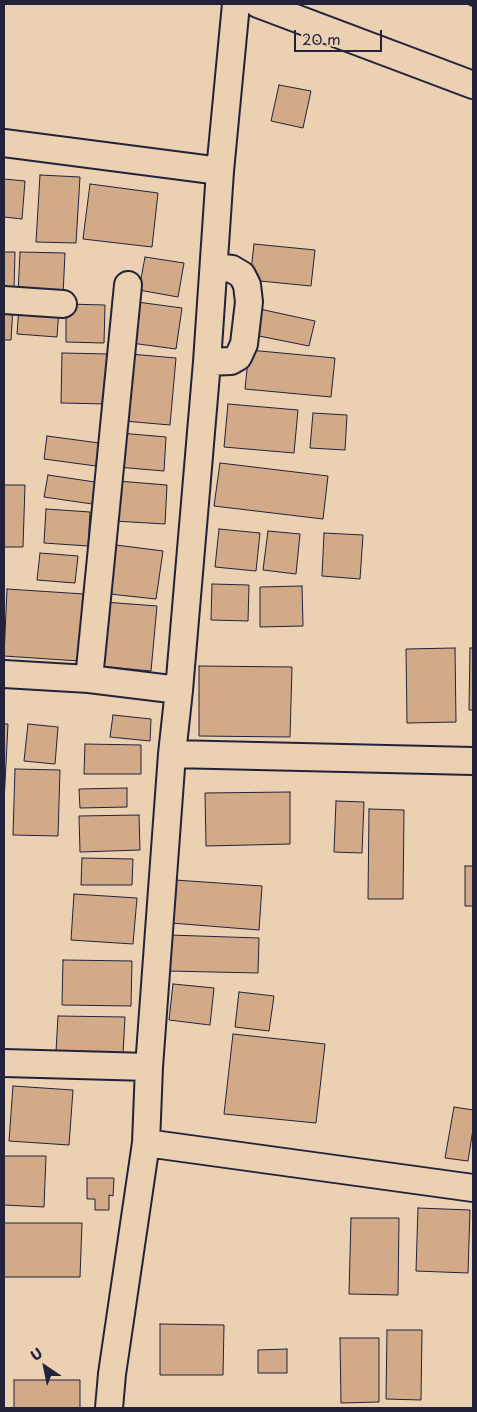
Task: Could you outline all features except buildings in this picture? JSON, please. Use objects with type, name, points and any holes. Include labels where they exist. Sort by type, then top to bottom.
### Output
[{"type":"street","points":[[109,1408],[112,1374],[146,1143],[149,1067],[172,754],[214,267],[220,171],[236,4]]},
{"type":"street","points":[[258,4],[473,85]]},
{"type":"street","points":[[4,143],[220,171]]},
{"type":"street","points":[[206,362],[231,361],[238,356],[244,344],[249,302],[247,285],[242,275],[232,269],[214,267]]},
{"type":"street","points":[[89,679],[128,285]]},
{"type":"street","points":[[4,300],[63,304]]},
{"type":"street","points":[[4,674],[89,679],[179,690]]},
{"type":"street","points":[[172,754],[473,761]]},
{"type":"street","points":[[4,1063],[149,1067]]},
{"type":"street","points":[[146,1143],[473,1188]]}]
